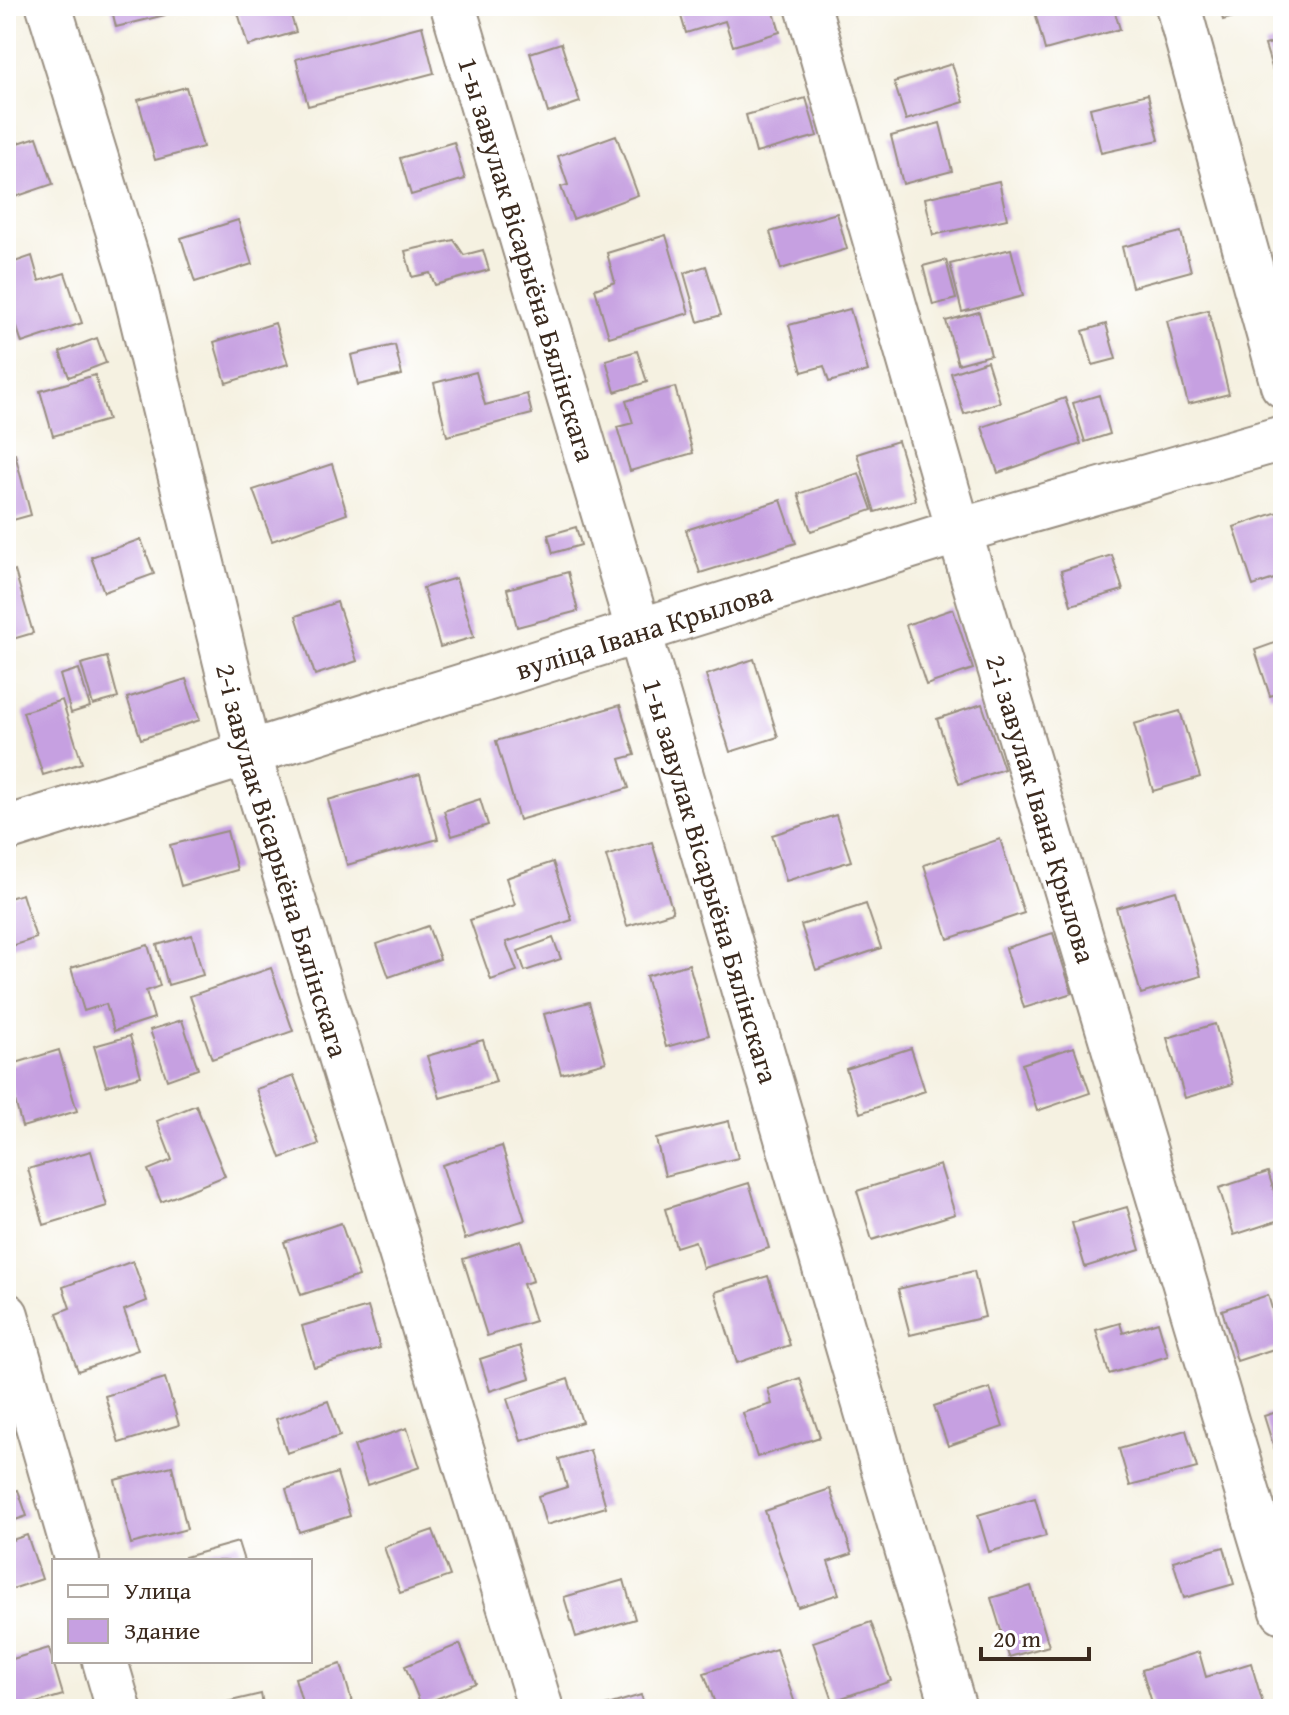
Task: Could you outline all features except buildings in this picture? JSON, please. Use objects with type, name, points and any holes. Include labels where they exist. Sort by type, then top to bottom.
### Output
[{"type":"street","name":"2-і завулак Вісарыёна Бялінскага","points":[[49,6],[131,272],[248,753],[541,1709]]},
{"type":"street","name":"1-ы завулак Вісарыёна Бялінскага","points":[[453,6],[954,1709]]},
{"type":"street","name":"2-і завулак Івана Крылова","points":[[808,6],[959,531],[1283,1611]]},
{"type":"street","points":[[1178,6],[1283,385]]},
{"type":"street","name":"вуліца Івана Крылова","points":[[6,829],[959,531],[1283,438]]},
{"type":"street","points":[[6,1315],[76,1559]]},
{"type":"street","points":[[106,1663],[119,1709]]}]
